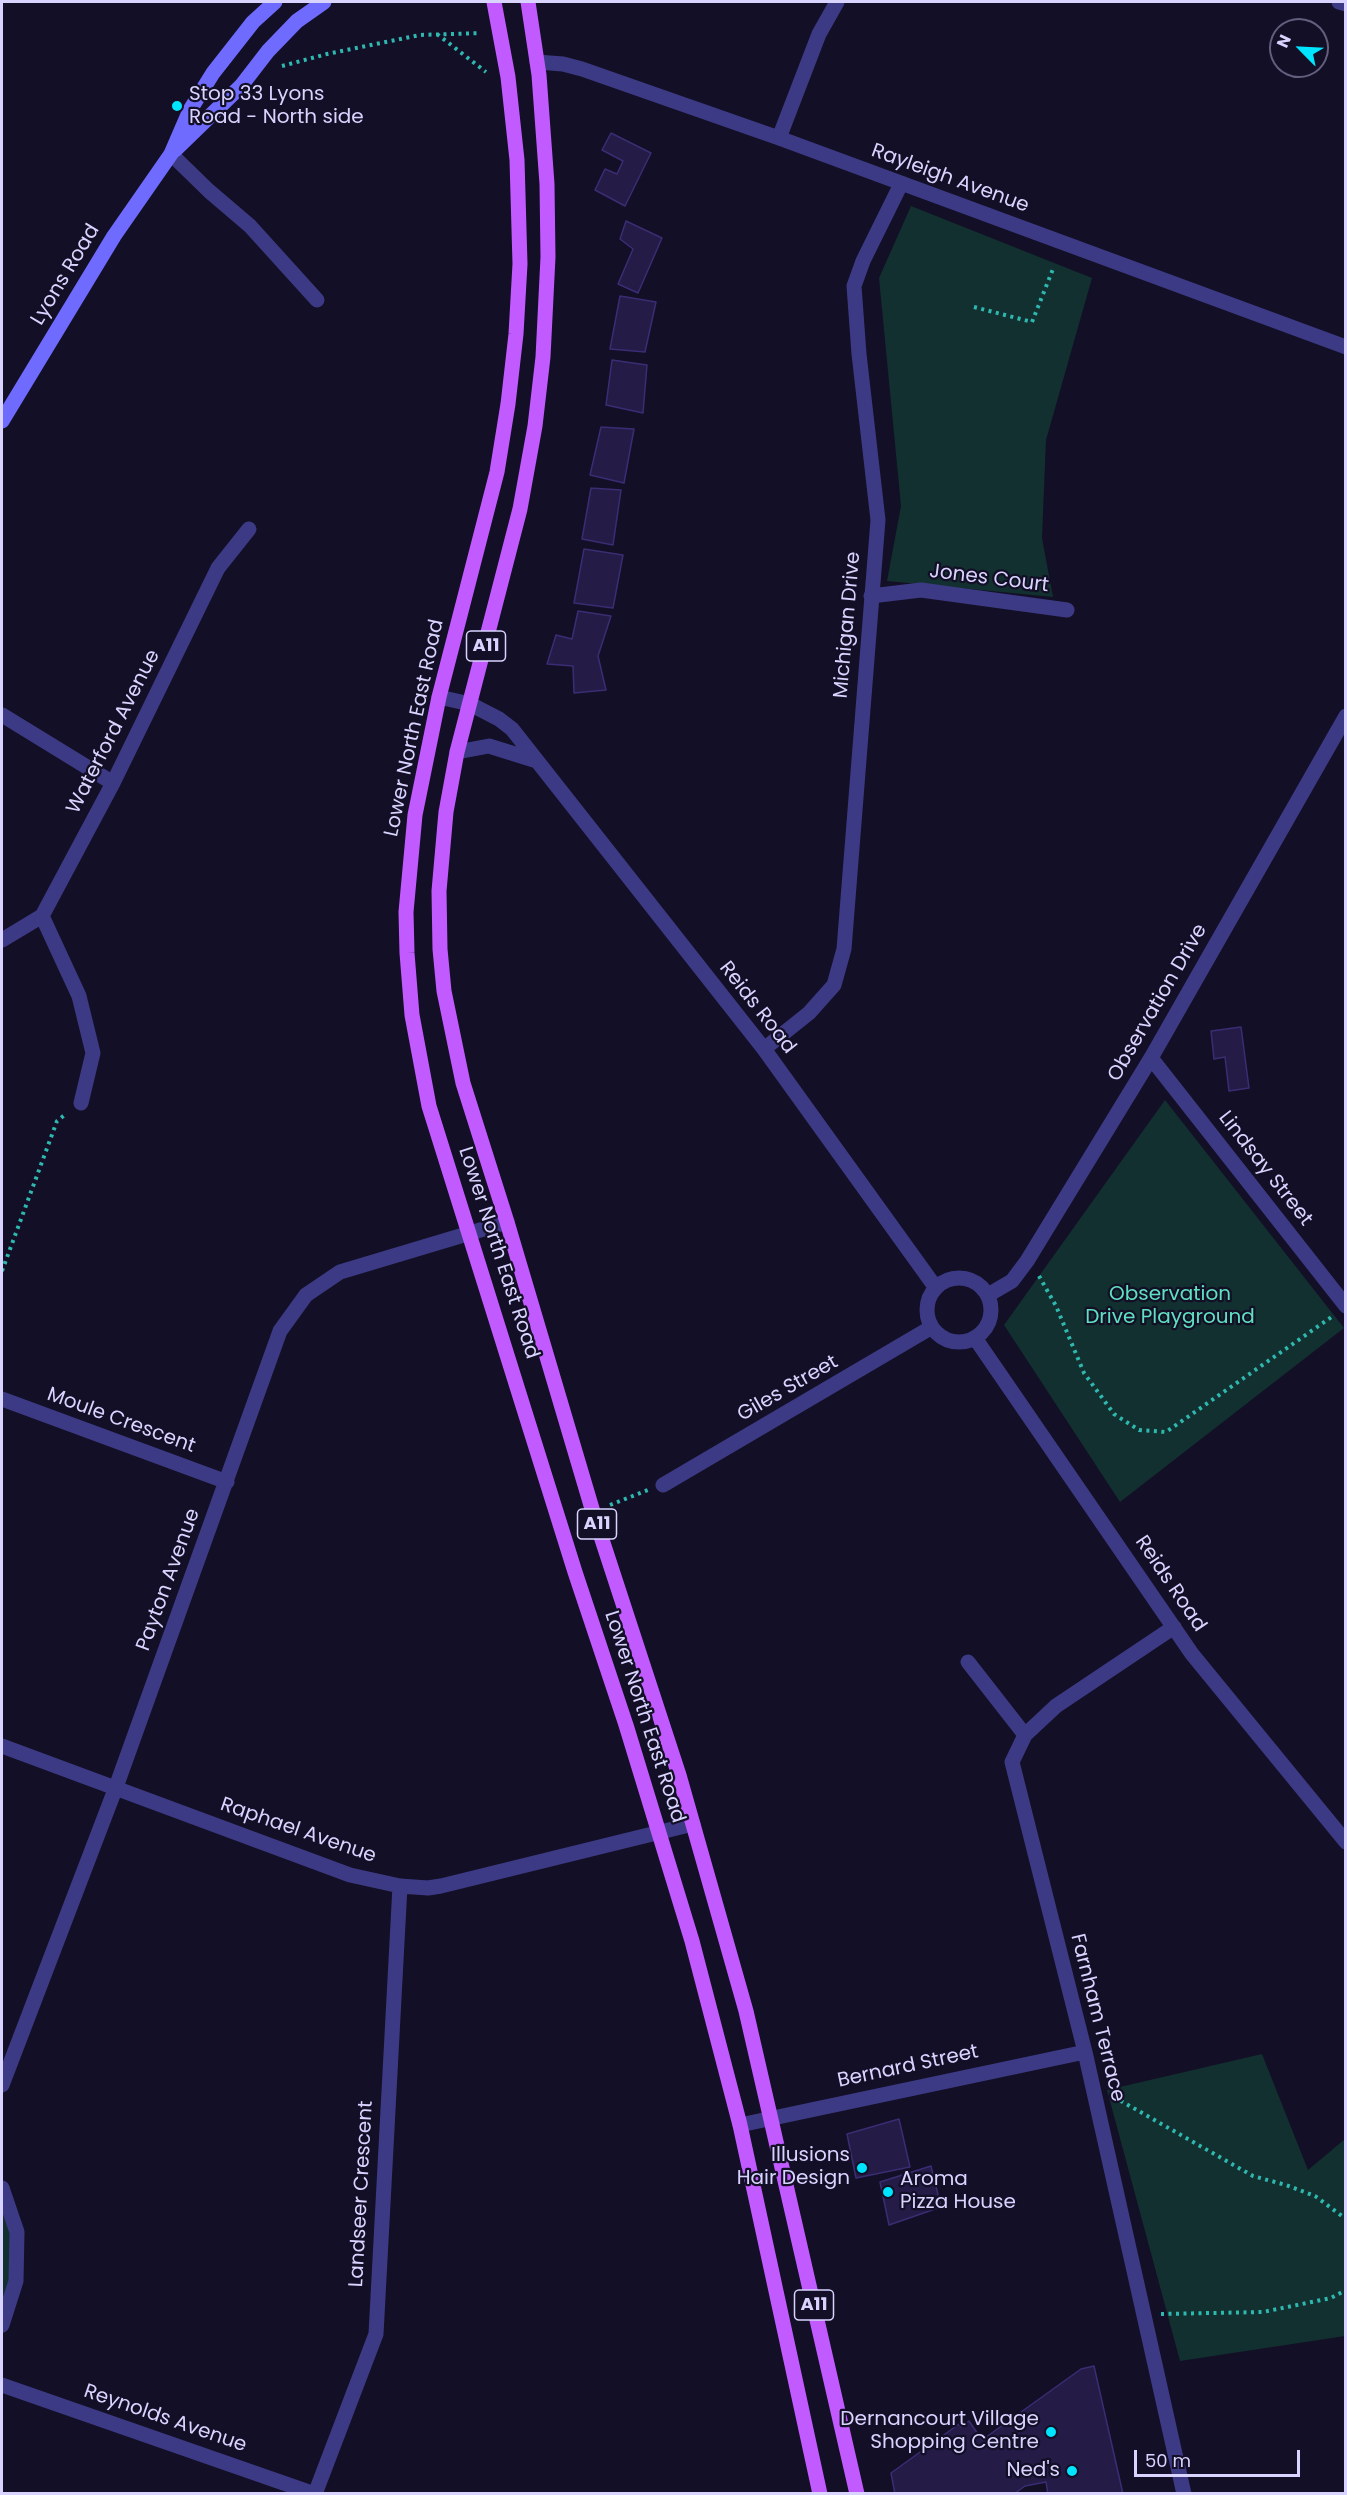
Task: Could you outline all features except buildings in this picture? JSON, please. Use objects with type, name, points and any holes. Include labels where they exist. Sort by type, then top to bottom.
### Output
[{"type":"main road","name":"Lower North East Road","points":[[494,2],[508,77],[517,160],[520,264],[516,334],[508,404],[494,482],[439,697],[418,792],[411,841],[406,912],[408,969],[415,1038],[427,1096],[692,1941],[740,2125],[820,2493]]},
{"type":"main road","name":"Lower North East Road","points":[[528,2],[537,62],[546,158],[548,231],[546,318],[539,391],[518,519],[457,752],[446,812],[441,852],[439,924],[442,970],[456,1055],[593,1512],[693,1824],[746,2011],[857,2493]]},
{"type":"street","name":"Lyons Road","points":[[171,154],[190,110],[213,73],[253,22],[275,2]]},
{"type":"street","name":"Lyons Road","points":[[2,421],[114,236],[171,154],[241,86],[268,51],[297,21],[324,2]]},
{"type":"street","points":[[779,138],[819,34],[837,2]]},
{"type":"street","points":[[1339,2],[1346,4]]},
{"type":"street","name":"Rayleigh Avenue","points":[[537,62],[563,64],[582,69],[779,138],[1346,347]]},
{"type":"street","points":[[171,154],[250,226],[317,300]]},
{"type":"street","name":"Michigan Drive","points":[[764,1049],[809,1013],[834,984],[843,950],[878,520],[859,354],[854,286],[863,261],[901,184]]},
{"type":"street","name":"Waterford Avenue","points":[[42,916],[113,783],[219,568],[249,529]]},
{"type":"street","name":"Jones Court","points":[[871,596],[921,590],[1067,610]]},
{"type":"street","name":"Reids Road","points":[[439,697],[470,704],[499,719],[512,729],[764,1049],[936,1288]]},
{"type":"street","points":[[2,715],[113,783]]},
{"type":"street","name":"Observation Drive","points":[[988,1295],[1012,1281],[1027,1261],[1151,1058],[1346,716]]},
{"type":"street","points":[[457,752],[489,746],[537,761]]},
{"type":"street","points":[[2,940],[42,916],[79,996],[93,1053],[81,1103]]},
{"type":"street","name":"Lindsay Street","points":[[1151,1058],[1342,1307]]},
{"type":"street","name":"Payton Avenue","points":[[2,2085],[116,1787],[280,1331],[306,1295],[340,1272],[507,1222]]},
{"type":"street","points":[[955,1278],[967,1278],[977,1282],[988,1295],[991,1305],[990,1318],[985,1329],[975,1338],[965,1341],[950,1341],[940,1335],[932,1327],[927,1312],[928,1301],[936,1288],[955,1278]]},
{"type":"street","name":"Giles Street","points":[[663,1485],[923,1335],[932,1327]]},
{"type":"street","name":"Reids Road","points":[[975,1338],[1192,1654],[1346,1842]]},
{"type":"street","name":"Moule Crescent","points":[[2,1399],[227,1482]]},
{"type":"street","name":"Farnham Terrace","points":[[1173,1627],[1056,1706],[1025,1735],[1012,1762],[1085,2052],[1184,2493]]},
{"type":"street","points":[[968,1662],[1025,1735]]},
{"type":"street","name":"Raphael Avenue","points":[[2,1746],[350,1875],[400,1886],[429,1888],[441,1886],[693,1824]]},
{"type":"street","name":"Landseer Crescent","points":[[315,2493],[376,2334],[400,1886]]},
{"type":"street","name":"Bernard Street","points":[[740,2125],[1085,2052]]},
{"type":"street","points":[[2,2188],[17,2232],[16,2281],[2,2325]]},
{"type":"street","name":"Reynolds Avenue","points":[[2,2385],[315,2493]]},
{"type":"path","points":[[282,66],[327,54],[436,33],[481,33]]},
{"type":"path","points":[[436,33],[486,72]]},
{"type":"path","points":[[974,307],[1032,322],[1053,269]]},
{"type":"path","points":[[2,1270],[57,1121],[81,1103]]},
{"type":"path","points":[[1027,1261],[1040,1277],[1056,1306],[1084,1373],[1114,1414],[1139,1430],[1166,1431],[1342,1307]]},
{"type":"path","points":[[593,1512],[663,1485]]},
{"type":"path","points":[[1111,2095],[1253,2176],[1315,2196],[1346,2219]]},
{"type":"path","points":[[1161,2314],[1263,2312],[1331,2298],[1346,2290]]},
{"type":"green space","points":[[911,206],[1092,278],[1046,440],[1042,538],[1053,597],[887,581],[901,506],[879,278]]},
{"type":"green space","name":"Observation Drive Playground","points":[[1165,1100],[1344,1328],[1120,1502],[1004,1325]]},
{"type":"green space","points":[[1262,2054],[1308,2170],[1345,2139],[1345,2336],[1180,2361],[1107,2090]]},
{"type":"green space","points":[[2,2188],[17,2232],[2,2325]]},
{"type":"place","name":"Stop 33 Lyons Road - North side","points":[[177,106]]},
{"type":"place","name":"Illusions Hair Design","points":[[862,2168]]},
{"type":"place","name":"Aroma Pizza House","points":[[888,2192]]},
{"type":"place","name":"Dernancourt Village Shopping Centre","points":[[1051,2432]]},
{"type":"place","name":"Ned's","points":[[1072,2471]]}]
